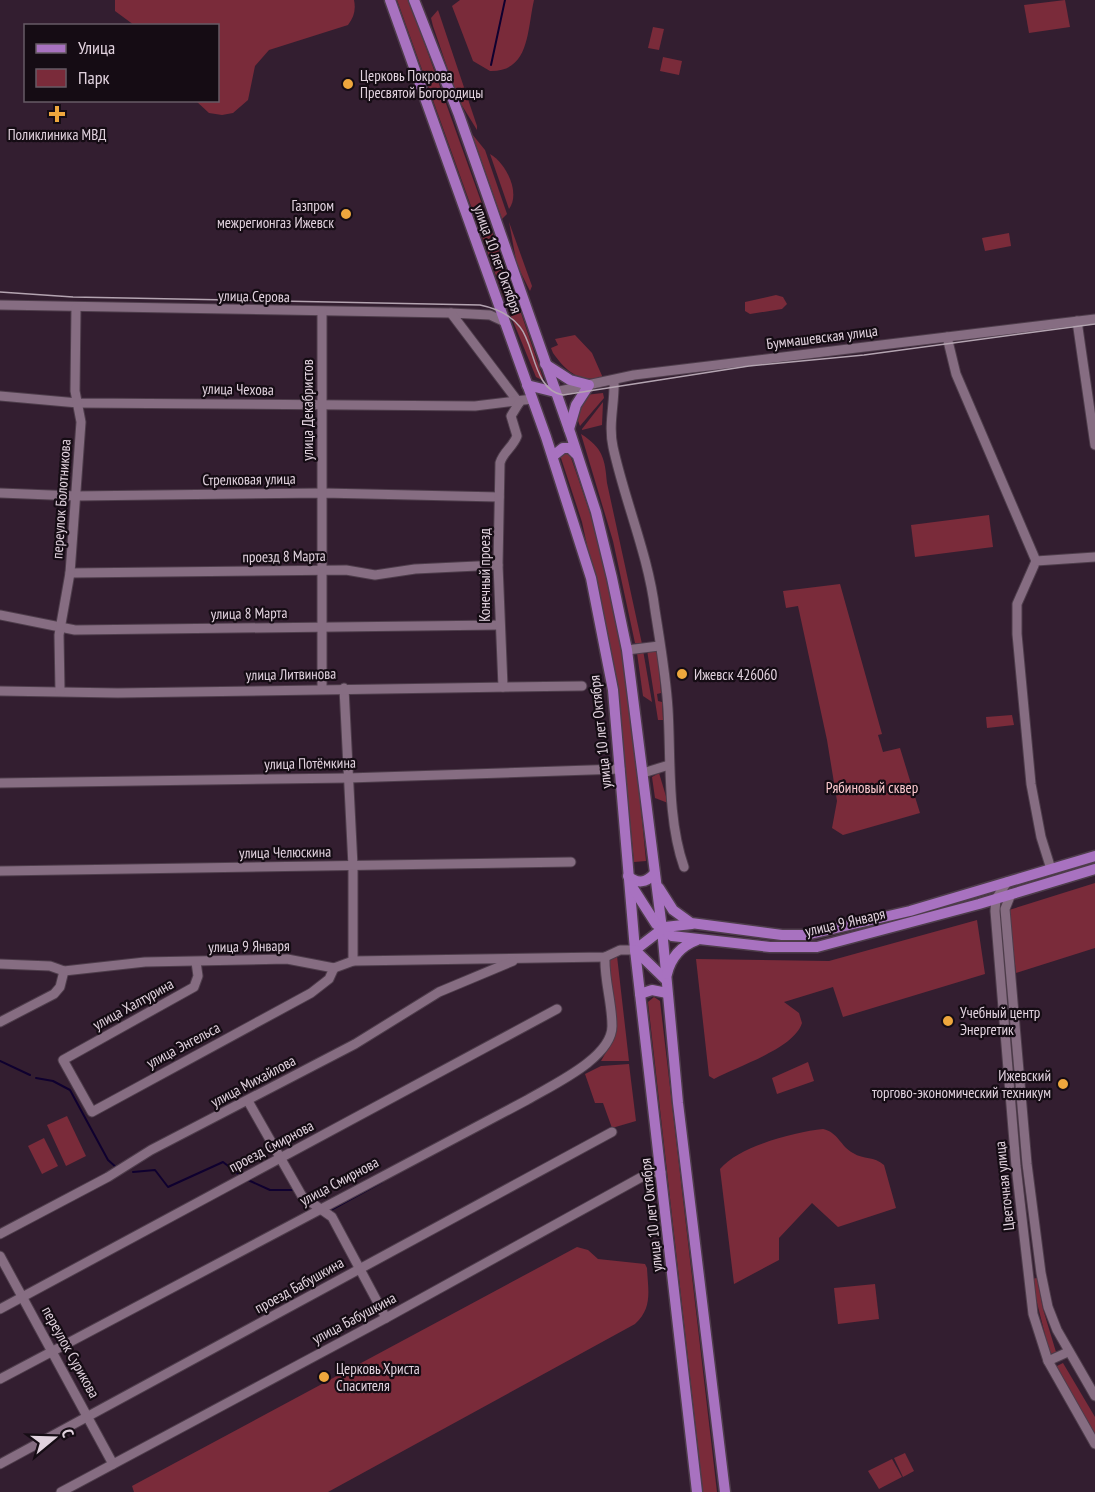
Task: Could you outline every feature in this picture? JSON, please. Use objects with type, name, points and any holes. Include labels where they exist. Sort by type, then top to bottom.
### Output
[{"type":"main road","name":"улица 10 лет Октября","points":[[390,0],[553,456],[591,578],[613,690],[635,950],[697,1492]]},
{"type":"main road","name":"улица 10 лет Октября","points":[[414,0],[459,115],[569,429],[596,512],[627,650],[662,929],[667,993],[725,1492]]},
{"type":"main road","points":[[545,363],[570,380],[589,385],[576,405],[569,429]]},
{"type":"main road","points":[[527,385],[555,392]]},
{"type":"main road","points":[[553,456],[563,448],[570,448],[577,455]]},
{"type":"main road","name":"улица 9 Января","points":[[654,874],[664,897],[673,910],[686,921],[695,924],[806,935],[910,911],[1095,856]]},
{"type":"main road","name":"улица 9 Января","points":[[662,929],[677,938],[702,938],[770,947],[817,947],[979,904],[1095,869]]},
{"type":"main road","points":[[628,876],[641,882],[648,880],[654,874]]},
{"type":"main road","points":[[628,876],[641,903],[662,929]]},
{"type":"main road","points":[[695,924],[669,926],[662,929],[635,950],[666,980],[674,956],[688,944],[702,938]]},
{"type":"main road","points":[[640,994],[652,990],[667,993]]},
{"type":"street","name":"улица Серова","points":[[0,305],[451,313],[490,315],[505,322]]},
{"type":"street","name":"переулок Болотникова","points":[[60,691],[59,635],[70,573],[81,422],[75,391],[76,308]]},
{"type":"street","name":"улица Декабристов","points":[[322,312],[322,688]]},
{"type":"street","points":[[451,313],[519,403]]},
{"type":"street","name":"Буммашевская улица","points":[[555,392],[633,375],[1095,319]]},
{"type":"street","points":[[1077,321],[1095,445]]},
{"type":"street","points":[[947,337],[956,374],[1036,561],[1017,604],[1017,634],[1031,784],[1041,837],[1051,869]]},
{"type":"street","points":[[614,380],[609,421],[613,447],[648,569],[668,706],[669,765],[678,849],[684,867]]},
{"type":"street","name":"улица Чехова","points":[[0,396],[78,402],[475,406],[519,403],[532,399]]},
{"type":"street","name":"Конечный проезд","points":[[503,687],[498,565],[500,463],[502,455],[513,446],[518,436],[511,416],[519,403]]},
{"type":"street","name":"Стрелковая улица","points":[[0,493],[76,496],[323,493],[499,497]]},
{"type":"street","points":[[1036,561],[1095,557]]},
{"type":"street","name":"проезд 8 Марта","points":[[70,573],[321,570],[375,575],[415,569],[498,565]]},
{"type":"street","name":"улица 8 Марта","points":[[0,615],[75,630],[499,625]]},
{"type":"street","points":[[627,650],[659,646]]},
{"type":"street","name":"улица Литвинова","points":[[0,691],[118,693],[322,688],[582,686]]},
{"type":"street","points":[[344,688],[353,866],[353,961]]},
{"type":"street","points":[[643,773],[669,765]]},
{"type":"street","name":"улица Потёмкина","points":[[0,783],[348,778],[620,769]]},
{"type":"street","name":"улица Челюскина","points":[[0,871],[571,862]]},
{"type":"street","points":[[996,898],[1007,882]]},
{"type":"street","points":[[980,890],[996,898],[1000,910]]},
{"type":"street","points":[[1000,910],[1011,894]]},
{"type":"street","points":[[979,904],[1000,910]]},
{"type":"street","name":"Цветочная улица","points":[[1000,910],[1041,1273],[1048,1307],[1068,1352],[1095,1396]]},
{"type":"street","name":"Цветочная улица","points":[[1000,910],[1003,1019],[1016,1166],[1034,1314],[1048,1362],[1095,1444]]},
{"type":"street","points":[[334,968],[353,961],[605,957],[620,950],[635,950]]},
{"type":"street","name":"улица Смирнова","points":[[0,1379],[319,1208],[527,1100],[600,1052],[610,1041],[612,1028],[604,974],[605,957]]},
{"type":"street","name":"улица Михайлова","points":[[0,1234],[115,1173],[151,1150],[355,1044],[439,992],[520,958]]},
{"type":"street","name":"улица 9 Января","points":[[0,964],[50,966],[64,970],[145,962],[287,959],[334,968]]},
{"type":"street","name":"улица Халтурина","points":[[63,1060],[194,987],[198,976],[196,962]]},
{"type":"street","name":"улица Энгельса","points":[[63,1060],[92,1112],[311,993],[328,980],[334,968]]},
{"type":"street","points":[[0,1022],[54,994],[60,987],[64,970]]},
{"type":"street","name":"проезд Смирнова","points":[[0,1309],[557,1009]]},
{"type":"street","points":[[1003,1019],[1014,1018]]},
{"type":"street","points":[[248,1101],[302,1196],[332,1217],[386,1318]]},
{"type":"street","name":"проезд Бабушкина","points":[[0,1464],[612,1132]]},
{"type":"street","points":[[1016,1166],[1027,1164]]},
{"type":"street","name":"улица Бабушкина","points":[[61,1492],[386,1318],[647,1174],[661,1172]]},
{"type":"street","name":"переулок Сурикова","points":[[0,1256],[113,1464]]},
{"type":"street","points":[[1028,1275],[1041,1273]]},
{"type":"street","points":[[1048,1362],[1068,1352]]},
{"type":"green space","points":[[115,0],[354,0],[355,7],[348,25],[269,50],[255,66],[248,100],[233,113],[222,115],[209,113],[197,102],[219,102],[219,24],[133,24],[115,11]]},
{"type":"green space","points":[[397,0],[409,0],[516,299],[504,298]]},
{"type":"green space","points":[[460,0],[534,0],[528,36],[520,57],[513,65],[490,71],[473,61],[452,6]]},
{"type":"green space","points":[[1065,0],[1070,27],[1029,33],[1024,5]]},
{"type":"green space","points":[[438,10],[477,130],[458,99],[433,26],[431,18]]},
{"type":"green space","points":[[653,27],[664,29],[659,50],[648,48]]},
{"type":"green space","points":[[663,57],[682,61],[679,75],[660,71]]},
{"type":"green space","points":[[472,134],[485,150],[507,214],[502,219]]},
{"type":"green space","points":[[490,154],[501,164],[510,179],[513,195],[509,209]]},
{"type":"green space","points":[[509,222],[532,286],[530,291],[517,265]]},
{"type":"green space","points":[[1009,233],[1011,246],[985,251],[982,238]]},
{"type":"green space","points":[[776,295],[783,297],[787,304],[782,309],[750,314],[745,311],[745,302]]},
{"type":"green space","points":[[508,309],[521,313],[542,380],[536,377]]},
{"type":"green space","points":[[575,335],[592,353],[603,378],[594,379],[574,374],[553,353],[551,348],[558,345],[555,339]]},
{"type":"green space","points":[[603,393],[604,398],[580,426],[577,418],[585,395]]},
{"type":"green space","points":[[603,402],[602,425],[582,430],[582,429]]},
{"type":"green space","points":[[581,434],[594,444],[604,461],[642,644],[635,643],[613,541]]},
{"type":"green space","points":[[569,452],[598,539],[619,625],[629,692],[646,861],[634,862],[617,684],[582,522],[560,455]]},
{"type":"green space","points":[[989,515],[993,547],[915,557],[911,525]]},
{"type":"green space","name":"Рябиновый сквер","points":[[840,584],[882,734],[878,735],[883,752],[900,748],[920,813],[843,835],[832,828],[837,801],[827,740],[798,606],[786,608],[783,591]]},
{"type":"green space","points":[[657,649],[661,693],[657,694],[658,701],[662,702],[663,720],[658,720],[647,650]]},
{"type":"green space","points":[[643,650],[652,702],[643,696],[637,653]]},
{"type":"green space","points":[[1012,715],[1014,725],[987,728],[986,717]]},
{"type":"green space","points":[[659,773],[668,803],[655,798],[652,777]]},
{"type":"green space","points":[[1095,883],[1095,948],[1016,973],[1009,910]]},
{"type":"green space","points":[[977,920],[985,974],[843,1017],[833,987],[784,1002],[799,1013],[802,1023],[788,1041],[764,1056],[714,1079],[709,1076],[696,959],[829,961]]},
{"type":"green space","points":[[617,956],[629,1061],[601,1061],[613,1040],[609,959]]},
{"type":"green space","points":[[654,997],[660,1001],[717,1492],[703,1492],[648,1002]]},
{"type":"green space","points":[[808,1062],[814,1081],[777,1094],[772,1078]]},
{"type":"green space","points":[[629,1064],[636,1121],[612,1128],[603,1103],[595,1103],[585,1074],[601,1066]]},
{"type":"green space","points":[[67,1116],[86,1156],[66,1166],[47,1125]]},
{"type":"green space","points":[[823,1129],[836,1136],[853,1153],[884,1165],[896,1208],[838,1227],[812,1203],[779,1238],[779,1260],[734,1284],[720,1169],[740,1153],[754,1147],[798,1133]]},
{"type":"green space","points":[[44,1138],[58,1166],[42,1174],[28,1146]]},
{"type":"green space","points":[[577,1247],[588,1250],[598,1259],[645,1264],[647,1268],[647,1305],[645,1312],[635,1324],[328,1492],[134,1492],[132,1486]]},
{"type":"green space","points":[[1037,1278],[1043,1309],[1056,1352],[1050,1354],[1031,1279]]},
{"type":"green space","points":[[875,1284],[879,1319],[838,1324],[834,1288]]},
{"type":"green space","points":[[1063,1363],[1095,1417],[1095,1435],[1055,1367]]},
{"type":"green space","points":[[905,1453],[914,1471],[903,1477],[894,1458]]},
{"type":"green space","points":[[892,1459],[902,1477],[879,1489],[868,1471]]},
{"type":"waterway","points":[[491,65],[505,0]]},
{"type":"waterway","points":[[0,1061],[30,1075]]},
{"type":"waterway","points":[[36,1078],[53,1081],[70,1090],[108,1160],[117,1168]]},
{"type":"waterway","points":[[133,1172],[155,1170],[168,1187],[223,1162],[241,1176]]},
{"type":"waterway","points":[[248,1180],[270,1190],[294,1190]]},
{"type":"waterway","points":[[329,1211],[382,1182]]},
{"type":"tram line","points":[[0,292],[73,297],[480,305],[502,312],[516,322],[525,335],[540,376],[553,391],[563,395],[749,366],[864,355],[1095,324]]},
{"type":"place","name":"Церковь Покрова Пресвятой Богородицы","points":[[348,84]]},
{"type":"place","name":"Поликлиника МВД","points":[[57,114]]},
{"type":"place","name":"Газпром межрегионгаз Ижевск","points":[[346,214]]},
{"type":"place","name":"Ижевск 426060","points":[[682,674]]},
{"type":"place","name":"Учебный центр Энергетик","points":[[948,1021]]},
{"type":"place","name":"Ижевский торгово-экономический техникум","points":[[1063,1084]]},
{"type":"place","name":"Церковь Христа Спасителя","points":[[324,1377]]}]
